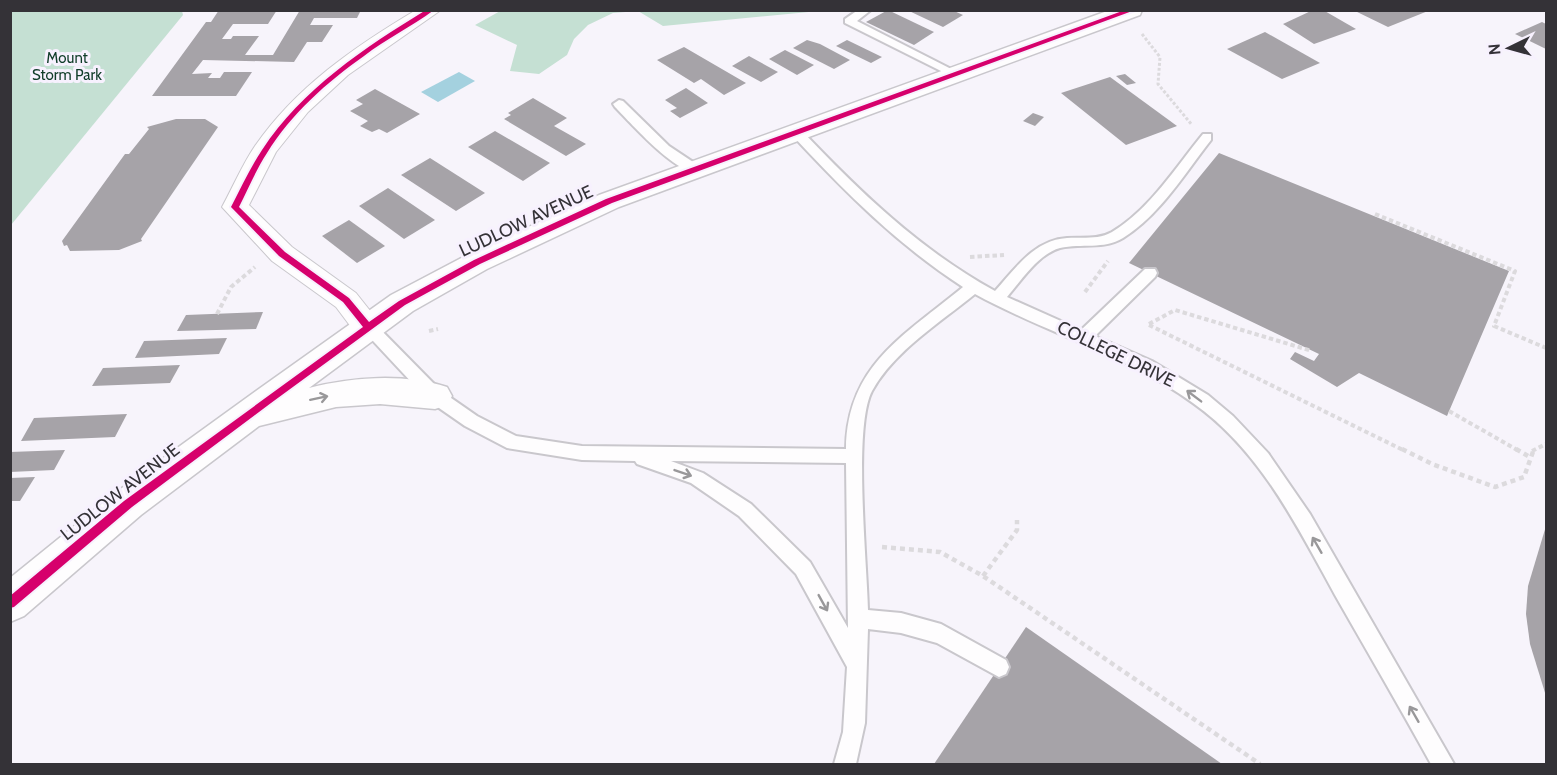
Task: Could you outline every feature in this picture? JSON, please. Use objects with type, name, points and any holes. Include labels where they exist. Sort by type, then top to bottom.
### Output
[{"type":"main road","name":"LUDLOW AVENUE","points":[[10,603],[128,504],[412,297],[521,240],[609,201],[1122,12]]},
{"type":"main road","points":[[243,419],[336,394],[380,391],[435,396]]},
{"type":"street","points":[[368,327],[346,300],[282,254],[235,207],[265,150],[293,116],[344,66],[373,44],[430,10]]},
{"type":"lane","points":[[866,10],[849,21],[955,74]]},
{"type":"lane","points":[[619,104],[664,149],[694,169]]},
{"type":"lane","name":"COLLEGE DRIVE","points":[[797,133],[872,211],[913,246],[997,299],[1085,336],[1173,380],[1226,420],[1272,469],[1443,765]]},
{"type":"lane","points":[[997,299],[1029,263],[1049,247],[1061,243],[1099,243],[1115,237],[1136,222],[1207,136]]},
{"type":"lane","points":[[1085,336],[1150,273]]},
{"type":"lane","points":[[845,765],[855,722],[858,665],[856,418],[866,388],[887,363],[974,286]]},
{"type":"lane","points":[[368,327],[435,396],[471,421],[513,443],[582,453],[855,456]]},
{"type":"lane","points":[[628,454],[697,478],[745,510],[803,568],[858,665]]},
{"type":"lane","points":[[857,618],[901,623],[941,634],[999,667]]},
{"type":"path","points":[[1142,34],[1160,57],[1158,84],[1190,123],[1207,136]]},
{"type":"path","points":[[1375,214],[1515,271],[1494,326],[1546,348]]},
{"type":"path","points":[[962,258],[979,255],[1014,256]]},
{"type":"path","points":[[217,314],[231,287],[259,265]]},
{"type":"path","points":[[1312,351],[1174,310],[1149,325],[1432,464],[1495,487],[1524,477],[1528,456],[1532,450],[1546,444]]},
{"type":"path","points":[[429,331],[438,329]]},
{"type":"path","points":[[1449,411],[1528,456]]},
{"type":"path","points":[[983,576],[1017,530],[1017,520]]},
{"type":"path","points":[[882,547],[940,552],[983,576],[1260,765]]},
{"type":"green space","points":[[502,10],[819,11],[663,26],[638,11],[613,13],[588,25],[574,39],[567,55],[539,74],[510,71],[517,45],[475,25]]},
{"type":"green space","name":"Mount Storm Park","points":[[11,11],[182,11],[183,15],[11,225]]},
{"type":"water","points":[[459,72],[475,81],[438,102],[421,92]]},
{"type":"building","points":[[219,10],[277,10],[268,24],[233,24],[222,39],[231,39],[233,36],[259,36],[245,55],[273,55],[300,10],[361,10],[357,18],[314,18],[310,25],[333,25],[322,42],[307,42],[294,62],[203,60],[192,74],[212,73],[208,78],[220,78],[224,72],[252,72],[236,96],[152,96],[206,22],[211,22]]},
{"type":"building","points":[[888,10],[934,32],[914,45],[866,22]]},
{"type":"building","points":[[907,10],[952,10],[963,15],[943,27]]},
{"type":"building","points":[[1313,10],[1323,10],[1356,29],[1314,44],[1283,24]]},
{"type":"building","points":[[1353,10],[1428,10],[1428,11],[1388,27]]},
{"type":"building","points":[[1542,22],[1546,24],[1546,49],[1515,34]]},
{"type":"building","points":[[1265,32],[1320,63],[1282,79],[1227,49]]},
{"type":"building","points":[[807,40],[820,44],[850,60],[834,69],[793,48]]},
{"type":"building","points":[[847,40],[882,57],[871,63],[836,46]]},
{"type":"building","points":[[684,47],[746,83],[724,95],[701,79],[694,83],[657,60]]},
{"type":"building","points":[[785,50],[814,65],[797,75],[769,59]]},
{"type":"building","points":[[749,56],[778,72],[761,82],[732,66]]},
{"type":"building","points":[[1125,74],[1136,83],[1127,85],[1116,76]]},
{"type":"building","points":[[1110,77],[1177,126],[1126,145],[1061,93]]},
{"type":"building","points":[[686,88],[708,103],[680,118],[670,111],[677,108],[665,100]]},
{"type":"building","points":[[375,89],[420,114],[387,133],[379,129],[372,132],[360,126],[368,121],[350,111],[363,104],[356,100]]},
{"type":"building","points":[[533,98],[567,118],[554,126],[586,144],[566,156],[504,119],[511,115],[508,113]]},
{"type":"building","points":[[1033,113],[1044,117],[1035,126],[1023,121]]},
{"type":"building","points":[[176,119],[205,119],[218,127],[141,239],[142,241],[119,250],[70,251],[67,245],[64,246],[62,241],[125,154],[129,154],[149,129],[147,127]]},
{"type":"building","points":[[495,131],[550,163],[523,181],[468,147]]},
{"type":"building","points":[[1219,153],[1509,271],[1447,416],[1359,373],[1337,387],[1290,359],[1295,352],[1314,361],[1319,354],[1129,263]]},
{"type":"building","points":[[430,158],[485,193],[456,211],[401,175]]},
{"type":"building","points":[[388,188],[435,220],[404,239],[359,206]]},
{"type":"building","points":[[349,220],[385,246],[357,263],[322,236]]},
{"type":"building","points":[[263,312],[256,329],[177,331],[186,315]]},
{"type":"building","points":[[227,338],[219,354],[135,358],[144,341]]},
{"type":"building","points":[[180,365],[170,383],[92,386],[103,368]]},
{"type":"building","points":[[127,414],[115,437],[21,441],[34,418]]},
{"type":"building","points":[[65,450],[54,470],[10,472],[10,452]]},
{"type":"building","points":[[35,477],[20,501],[10,501],[10,478]]},
{"type":"building","points":[[1546,526],[1546,696],[1530,644],[1526,614],[1528,586]]},
{"type":"building","points":[[1026,627],[1222,764],[934,764]]},
{"type":"cycle path","points":[[368,327],[346,300],[282,254],[235,207],[265,150],[299,107],[362,54],[431,10]]},
{"type":"cycle path","points":[[10,603],[128,504],[268,400],[402,303],[477,262],[609,201],[1132,10]]}]
